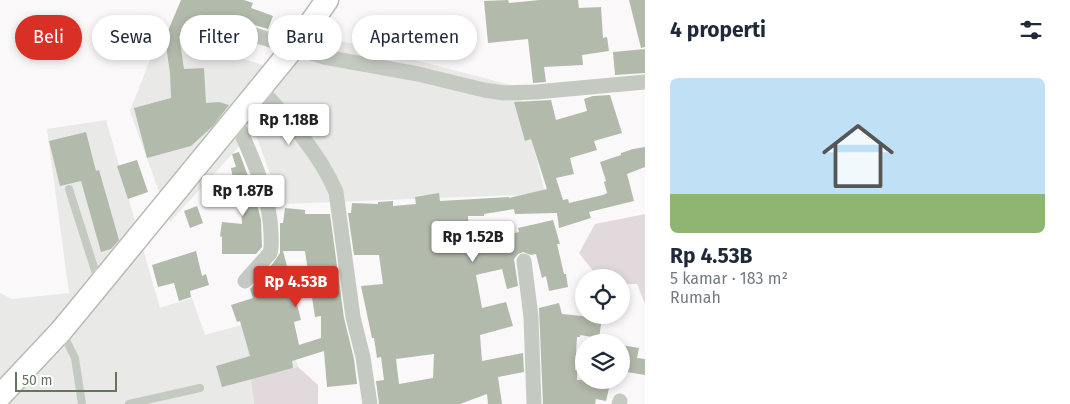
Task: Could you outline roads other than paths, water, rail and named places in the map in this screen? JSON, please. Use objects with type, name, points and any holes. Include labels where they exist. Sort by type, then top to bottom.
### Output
[{"type":"main road","points":[[316,15],[327,0]]},
{"type":"main road","points":[[0,396],[61,331],[100,285],[283,60]]},
{"type":"street","points":[[338,60],[418,74],[504,93],[645,82]]},
{"type":"street","points":[[260,89],[296,130],[329,175],[336,192],[353,317],[370,404]]},
{"type":"street","points":[[235,119],[251,155],[267,202],[271,230],[270,253],[245,281]]},
{"type":"street","points":[[524,261],[531,317],[534,404]]},
{"type":"lane","points":[[69,189],[100,285]]},
{"type":"lane","points":[[61,331],[75,358],[82,404]]},
{"type":"lane","points":[[129,404],[200,388]]}]
